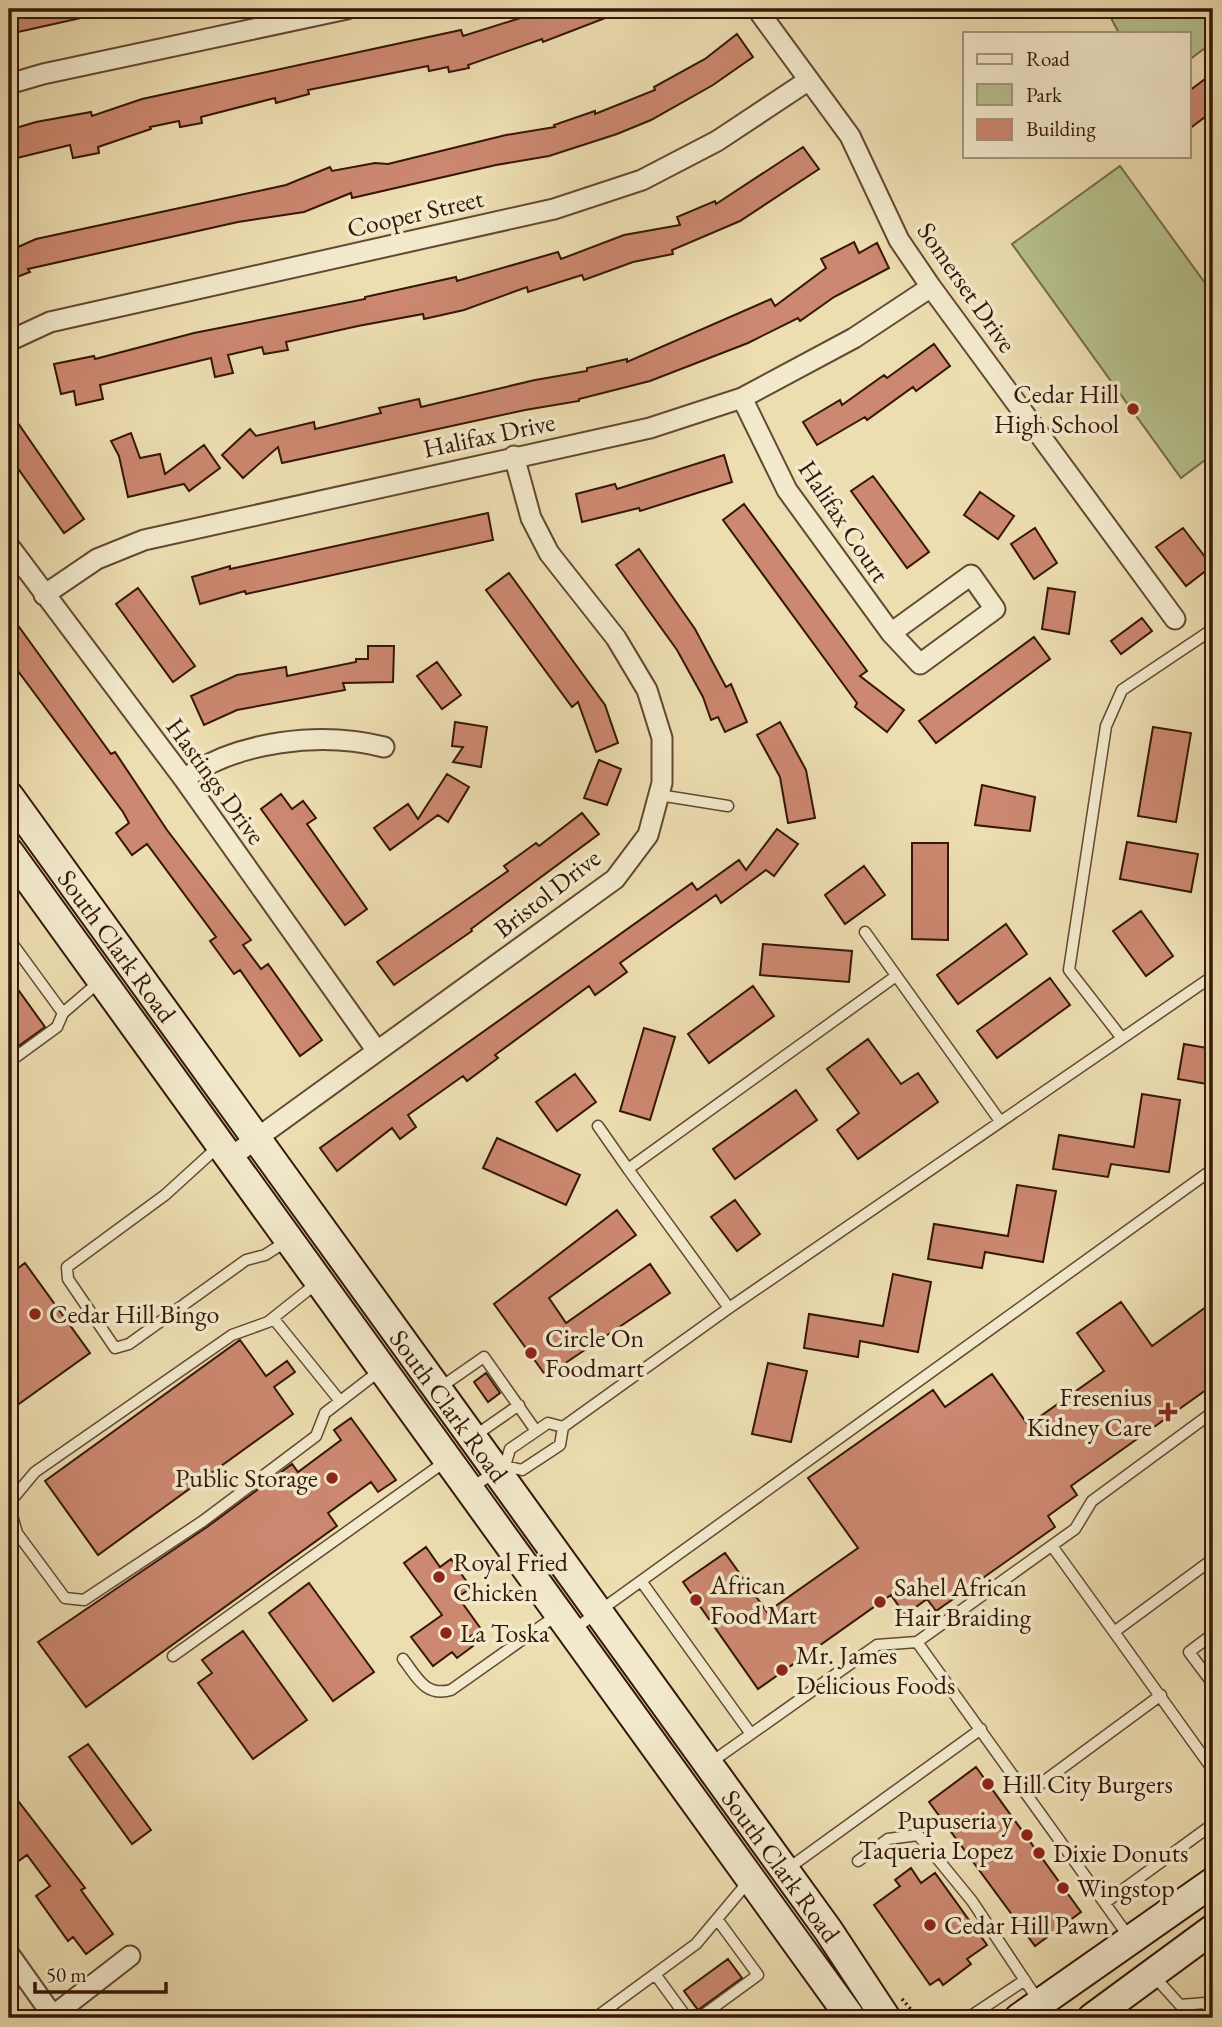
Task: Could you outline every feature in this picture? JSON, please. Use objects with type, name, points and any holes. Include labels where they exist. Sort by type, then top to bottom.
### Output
[{"type":"main road","name":"South Clark Road","points":[[11,803],[472,1437],[501,1469],[598,1612],[886,2018]]},
{"type":"main road","name":"South Clark Road","points":[[9,852],[851,2018]]},
{"type":"main road","points":[[682,1782],[708,1765]]},
{"type":"main road","points":[[755,1884],[784,1871]]},
{"type":"main road","points":[[1028,2001],[1131,1940],[1213,1882]]},
{"type":"main road","points":[[1092,2018],[1213,1929]]},
{"type":"main road","points":[[1131,1940],[1153,1974]]},
{"type":"street","points":[[9,84],[43,74],[347,9]]},
{"type":"street","name":"Somerset Drive","points":[[757,9],[850,136],[899,240],[931,287],[1175,619]]},
{"type":"street","name":"Cooper Street","points":[[9,341],[50,322],[554,209],[642,180],[717,141],[809,80]]},
{"type":"street","name":"Halifax Drive","points":[[44,595],[97,559],[144,540],[650,428],[742,398],[854,338],[931,287]]},
{"type":"street","name":"Halifax Court","points":[[742,398],[787,490],[891,633],[920,664],[995,609],[971,575],[891,633]]},
{"type":"street","name":"Bristol Drive","points":[[226,1150],[256,1139],[615,879],[648,835],[662,783],[662,738],[647,690],[616,638],[549,553],[531,518],[514,456]]},
{"type":"street","name":"Hastings Drive","points":[[9,546],[184,779],[377,1051]]},
{"type":"street","points":[[184,779],[207,763],[239,750],[337,738],[384,747]]},
{"type":"street","points":[[9,1954],[51,2017],[130,1956]]},
{"type":"lane","points":[[1121,1037],[1069,970],[1106,726],[1122,690],[1213,629]]},
{"type":"lane","points":[[659,795],[728,806]]},
{"type":"lane","points":[[864,932],[1000,1121]]},
{"type":"lane","points":[[9,939],[63,1013]]},
{"type":"lane","points":[[628,1169],[896,976]]},
{"type":"lane","points":[[470,1488],[501,1469],[522,1470],[560,1444],[563,1427],[729,1308],[1213,976]]},
{"type":"lane","points":[[9,1062],[57,1027],[63,1013],[102,979]]},
{"type":"lane","points":[[598,1126],[729,1308]]},
{"type":"lane","points":[[226,1150],[205,1156],[165,1195],[67,1267],[68,1279],[115,1348],[129,1344],[246,1260],[265,1255],[290,1239]]},
{"type":"lane","points":[[403,1659],[425,1688],[438,1693],[450,1690],[566,1621],[598,1612],[1213,1169]]},
{"type":"lane","points":[[321,1281],[273,1318],[232,1335],[35,1472],[9,1504],[17,1533],[65,1598],[84,1601],[203,1521],[316,1436],[325,1413],[383,1368]]},
{"type":"lane","points":[[273,1318],[340,1401]]},
{"type":"lane","points":[[437,1389],[484,1357],[536,1432]]},
{"type":"lane","points":[[472,1437],[519,1405]]},
{"type":"lane","points":[[708,1765],[877,1645],[917,1642],[1075,1529],[1092,1501],[1213,1412]]},
{"type":"lane","points":[[501,1469],[510,1449],[548,1423],[563,1427]]},
{"type":"lane","points":[[173,1656],[449,1459]]},
{"type":"lane","points":[[1052,1546],[1213,1770]]},
{"type":"lane","points":[[1114,1632],[1213,1559]]},
{"type":"lane","points":[[641,1581],[751,1734]]},
{"type":"lane","points":[[1213,1634],[1189,1652],[1213,1684]]},
{"type":"lane","points":[[917,1642],[1131,1940]]},
{"type":"lane","points":[[1028,1793],[1161,1695]]},
{"type":"lane","points":[[784,1871],[981,1730]]},
{"type":"lane","points":[[1105,1902],[1213,1824]]},
{"type":"lane","points":[[859,1861],[888,1839],[918,1835],[972,1900],[1028,2001],[968,2018]]},
{"type":"lane","points":[[595,2018],[696,1944],[717,1919],[755,1884]]},
{"type":"lane","points":[[699,2018],[758,1975],[717,1919]]},
{"type":"lane","points":[[655,1974],[687,2018]]},
{"type":"lane","points":[[1153,1974],[1180,2005],[1205,2003],[1213,2015]]},
{"type":"green space","points":[[1106,9],[1213,9],[1213,42],[1190,59],[1190,32],[1118,32]]},
{"type":"green space","points":[[1120,166],[1213,294],[1213,454],[1181,478],[1012,244]]},
{"type":"building","points":[[9,9],[99,9],[99,14],[9,34]]},
{"type":"building","points":[[549,9],[626,10],[543,42],[542,39],[468,65],[469,68],[449,72],[448,67],[429,71],[428,66],[308,90],[309,94],[276,103],[275,98],[201,117],[202,123],[180,127],[179,121],[150,127],[151,129],[98,147],[99,153],[73,158],[70,145],[9,160],[9,130],[36,122],[91,112],[92,116],[142,99],[461,30],[463,36]]},
{"type":"building","points":[[737,34],[753,57],[713,85],[651,120],[617,134],[549,156],[496,165],[352,198],[351,193],[304,212],[238,222],[28,269],[30,272],[9,280],[9,251],[36,239],[286,185],[330,167],[332,171],[375,163],[388,164],[506,135],[555,127],[554,125],[595,111],[595,114],[655,90],[654,87],[705,59]]},
{"type":"building","points":[[1213,73],[1213,111],[1190,128],[1190,90]]},
{"type":"building","points":[[803,147],[819,169],[740,221],[672,250],[673,254],[633,262],[584,280],[582,275],[528,292],[527,287],[464,310],[424,319],[423,314],[286,342],[288,350],[264,354],[262,347],[228,355],[233,373],[215,377],[211,358],[100,385],[103,399],[76,405],[74,391],[61,394],[54,364],[94,356],[95,359],[194,333],[365,299],[456,277],[457,281],[558,252],[561,259],[624,235],[680,225],[677,217],[715,201],[716,204]]},
{"type":"building","points":[[854,242],[859,253],[877,243],[889,268],[834,297],[800,321],[798,318],[748,343],[650,381],[579,401],[525,410],[282,463],[278,447],[243,478],[222,455],[250,429],[256,436],[314,422],[315,429],[381,413],[379,408],[419,399],[421,407],[535,380],[587,371],[587,368],[627,359],[627,362],[771,299],[775,306],[826,268],[821,259]]},
{"type":"building","points":[[934,344],[950,366],[916,391],[913,387],[867,420],[865,417],[817,445],[803,422],[840,400],[842,405],[884,375],[887,378]]},
{"type":"building","points":[[9,410],[84,519],[64,533],[9,456]]},
{"type":"building","points":[[131,433],[140,458],[160,454],[165,474],[204,445],[220,468],[189,491],[184,484],[128,497],[119,456],[111,441]]},
{"type":"building","points":[[724,455],[732,482],[640,511],[639,508],[582,522],[576,494],[615,484],[617,489]]},
{"type":"building","points":[[873,476],[929,552],[907,568],[851,491]]},
{"type":"building","points":[[980,492],[1014,516],[998,539],[964,515]]},
{"type":"building","points":[[744,504],[867,671],[860,676],[904,710],[887,732],[855,707],[857,703],[723,520]]},
{"type":"building","points":[[488,513],[493,540],[246,594],[245,591],[200,604],[192,577],[230,566],[230,569]]},
{"type":"building","points":[[1035,528],[1057,563],[1034,579],[1011,544]]},
{"type":"building","points":[[1183,528],[1212,566],[1186,586],[1156,547]]},
{"type":"building","points":[[639,549],[695,629],[726,687],[731,684],[747,722],[725,732],[718,717],[711,720],[703,697],[677,650],[616,565]]},
{"type":"building","points":[[509,573],[605,705],[618,743],[596,752],[578,702],[572,707],[486,590]]},
{"type":"building","points":[[138,588],[195,666],[173,682],[116,604]]},
{"type":"building","points":[[1048,588],[1075,592],[1069,634],[1042,629]]},
{"type":"building","points":[[9,613],[111,754],[115,752],[167,830],[251,940],[243,945],[261,969],[268,964],[322,1040],[300,1056],[240,970],[234,974],[210,941],[216,937],[147,844],[132,855],[116,833],[129,823],[123,812],[9,659]]},
{"type":"building","points":[[1142,618],[1152,631],[1121,654],[1111,641]]},
{"type":"building","points":[[1034,637],[1050,659],[936,743],[919,721]]},
{"type":"building","points":[[368,646],[394,646],[393,682],[343,683],[345,690],[237,710],[204,725],[191,696],[237,675],[286,667],[287,676],[356,662],[356,659],[368,659]]},
{"type":"building","points":[[437,662],[461,695],[442,709],[417,676]]},
{"type":"building","points":[[455,722],[487,727],[481,767],[453,762],[463,747],[452,746]]},
{"type":"building","points":[[780,722],[806,770],[815,818],[788,823],[780,777],[757,735]]},
{"type":"building","points":[[1153,727],[1191,733],[1176,822],[1138,816]]},
{"type":"building","points":[[599,760],[621,769],[607,805],[584,798]]},
{"type":"building","points":[[447,774],[469,787],[448,822],[438,815],[390,850],[374,828],[408,804],[418,819]]},
{"type":"building","points":[[982,785],[1035,797],[1030,831],[975,825]]},
{"type":"building","points":[[281,794],[292,809],[303,801],[316,818],[307,824],[367,909],[345,925],[261,809]]},
{"type":"building","points":[[582,813],[599,834],[471,929],[472,931],[394,985],[377,962],[508,871],[504,866],[536,843],[539,846]]},
{"type":"building","points":[[777,829],[798,844],[774,876],[766,870],[721,903],[716,895],[620,963],[627,972],[595,995],[589,986],[495,1055],[498,1058],[467,1081],[463,1076],[408,1115],[416,1127],[400,1139],[392,1128],[337,1171],[320,1148],[692,883],[697,890],[739,860],[746,870]]},
{"type":"building","points":[[1127,842],[1198,854],[1191,892],[1120,879]]},
{"type":"building","points":[[912,843],[948,843],[948,940],[912,939]]},
{"type":"building","points":[[864,866],[885,895],[845,924],[825,895]]},
{"type":"building","points":[[1141,911],[1173,956],[1146,976],[1113,931]]},
{"type":"building","points":[[1006,924],[1027,954],[958,1004],[937,975]]},
{"type":"building","points":[[763,944],[852,951],[849,982],[760,975]]},
{"type":"building","points":[[9,977],[45,1027],[9,1053]]},
{"type":"building","points":[[1050,978],[1070,1005],[997,1058],[977,1031]]},
{"type":"building","points":[[753,986],[774,1016],[709,1063],[688,1034]]},
{"type":"building","points":[[644,1028],[675,1037],[650,1120],[620,1111]]},
{"type":"building","points":[[868,1039],[901,1084],[918,1073],[938,1102],[858,1159],[837,1130],[859,1113],[827,1069]]},
{"type":"building","points":[[1184,1044],[1213,1049],[1213,1085],[1178,1079]]},
{"type":"building","points":[[575,1074],[596,1102],[557,1131],[536,1102]]},
{"type":"building","points":[[796,1090],[817,1120],[735,1179],[713,1149]]},
{"type":"building","points":[[1142,1094],[1180,1100],[1169,1172],[1111,1164],[1108,1177],[1053,1169],[1059,1135],[1134,1147]]},
{"type":"building","points":[[497,1138],[580,1175],[566,1205],[483,1168]]},
{"type":"building","points":[[1017,1185],[1056,1191],[1043,1262],[985,1252],[982,1268],[928,1259],[934,1224],[1008,1236]]},
{"type":"building","points":[[735,1200],[760,1234],[737,1251],[711,1217]]},
{"type":"building","points":[[617,1210],[636,1235],[549,1298],[566,1323],[650,1264],[670,1293],[546,1376],[494,1304]]},
{"type":"building","name":"Cedar Hill Bingo","points":[[25,1263],[90,1353],[9,1411],[9,1275]]},
{"type":"building","points":[[893,1274],[931,1282],[918,1352],[860,1341],[858,1357],[804,1348],[809,1314],[883,1326]]},
{"type":"building","points":[[1121,1302],[1152,1346],[1213,1302],[1213,1385],[1071,1486],[1077,1495],[1048,1516],[1055,1527],[936,1611],[927,1599],[905,1615],[891,1595],[758,1689],[683,1582],[725,1553],[767,1612],[858,1548],[808,1478],[933,1390],[945,1407],[992,1374],[1028,1425],[1104,1371],[1077,1333]]},
{"type":"building","points":[[240,1340],[266,1376],[287,1361],[295,1372],[274,1387],[293,1414],[98,1555],[45,1481]]},
{"type":"building","points":[[768,1363],[807,1371],[791,1442],[752,1434]]},
{"type":"building","points":[[486,1373],[500,1393],[488,1402],[474,1382]]},
{"type":"building","points":[[351,1418],[396,1480],[378,1492],[371,1482],[328,1513],[337,1526],[86,1707],[38,1642],[207,1527],[292,1464],[298,1472],[341,1440],[334,1430]]},
{"type":"building","points":[[426,1547],[440,1567],[451,1559],[471,1588],[458,1597],[481,1629],[468,1638],[473,1646],[457,1658],[452,1652],[433,1666],[411,1637],[442,1615],[404,1563]]},
{"type":"building","points":[[309,1583],[374,1672],[333,1701],[269,1613]]},
{"type":"building","points":[[243,1631],[307,1720],[253,1759],[198,1683],[212,1673],[202,1660]]},
{"type":"building","points":[[88,1744],[151,1830],[132,1844],[69,1757]]},
{"type":"building","points":[[976,1767],[1081,1912],[1035,1946],[929,1802]]},
{"type":"building","points":[[9,1789],[85,1888],[81,1890],[113,1934],[86,1954],[73,1937],[68,1941],[36,1896],[50,1886],[27,1855],[9,1868]]},
{"type":"building","name":"Cedar Hill Pawn","points":[[911,1868],[921,1883],[935,1873],[987,1945],[967,1959],[971,1964],[943,1985],[939,1979],[930,1985],[874,1905],[900,1886],[895,1880]]},
{"type":"building","points":[[728,1959],[742,1978],[698,2010],[684,1991]]},
{"type":"place","name":"Cedar Hill High School","points":[[1133,409]]},
{"type":"place","name":"Cedar Hill Bingo","points":[[35,1314]]},
{"type":"place","name":"Circle On Foodmart","points":[[531,1353]]},
{"type":"place","name":"Fresenius Kidney Care","points":[[1168,1412]]},
{"type":"place","name":"Public Storage","points":[[332,1478]]},
{"type":"place","name":"Royal Fried Chicken","points":[[439,1577]]},
{"type":"place","name":"African Food Mart","points":[[696,1600]]},
{"type":"place","name":"Sahel African Hair Braiding","points":[[880,1602]]},
{"type":"place","name":"La Toska","points":[[446,1633]]},
{"type":"place","name":"Mr. James Delicious Foods","points":[[782,1670]]},
{"type":"place","name":"Hill City Burgers","points":[[988,1784]]},
{"type":"place","name":"Pupuseria y Taqueria Lopez","points":[[1027,1835]]},
{"type":"place","name":"Dixie Donuts","points":[[1039,1853]]},
{"type":"place","name":"Wingstop","points":[[1063,1888]]},
{"type":"place","name":"Cedar Hill Pawn","points":[[930,1925]]}]
